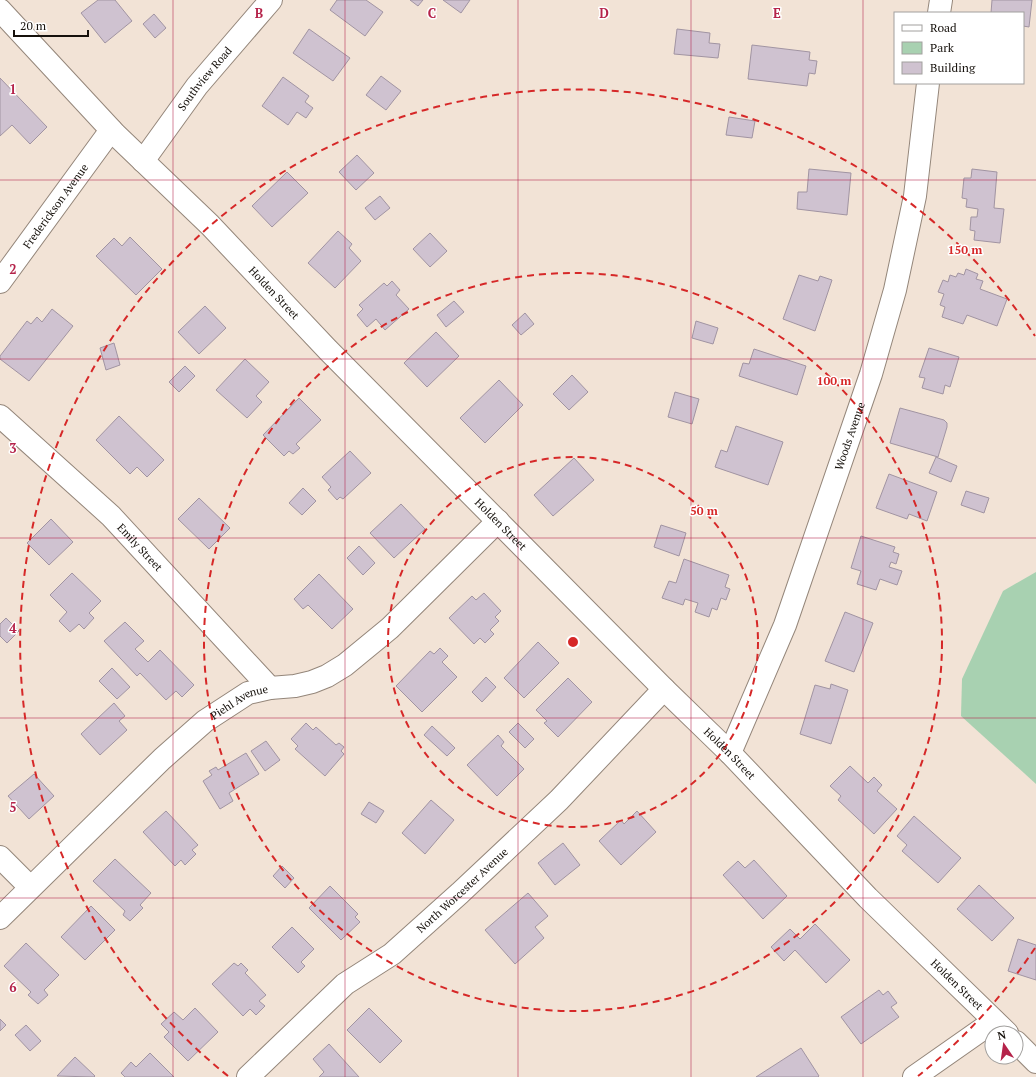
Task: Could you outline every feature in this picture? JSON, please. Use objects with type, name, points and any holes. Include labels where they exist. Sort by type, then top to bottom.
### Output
[{"type":"street","name":"Southview Road","points":[[143,161],[197,86],[271,0]]},
{"type":"street","points":[[939,12],[941,0]]},
{"type":"street","name":"Holden Street","points":[[0,10],[111,130],[210,225],[328,350],[664,689],[730,753],[868,898],[999,1025]]},
{"type":"street","name":"Woods Avenue","points":[[730,753],[785,625],[871,374],[895,290],[915,196],[928,84]]},
{"type":"street","name":"Frederickson Avenue","points":[[0,282],[111,130]]},
{"type":"street","name":"Emily Street","points":[[0,416],[111,516],[270,688]]},
{"type":"street","name":"Piehl Avenue","points":[[0,918],[162,759],[205,721],[248,693],[270,688],[295,686],[312,682],[327,676],[345,665],[390,628],[498,521]]},
{"type":"street","name":"North Worcester Avenue","points":[[248,1077],[345,984],[392,954],[460,893],[559,800],[664,689]]},
{"type":"street","points":[[0,857],[30,887]]},
{"type":"street","points":[[914,1077],[984,1037]]},
{"type":"street","points":[[1024,1050],[1036,1062]]},
{"type":"green space","points":[[1036,572],[1036,784],[961,716],[962,679],[1003,591]]},
{"type":"building","points":[[98,0],[115,0],[132,21],[105,43],[81,13]]},
{"type":"building","points":[[337,0],[366,0],[383,12],[365,36],[330,10]]},
{"type":"building","points":[[410,0],[423,0],[418,6]]},
{"type":"building","points":[[443,0],[470,0],[461,13]]},
{"type":"building","points":[[992,0],[1032,0],[1029,27],[1024,26],[1024,12],[991,12]]},
{"type":"building","points":[[154,14],[166,28],[155,38],[143,24]]},
{"type":"building","points":[[309,29],[350,58],[333,81],[293,53]]},
{"type":"building","points":[[677,29],[710,33],[709,43],[720,44],[718,58],[674,54]]},
{"type":"building","points":[[752,45],[810,52],[809,60],[817,61],[815,74],[809,73],[807,86],[748,79]]},
{"type":"building","points":[[381,76],[401,91],[386,110],[366,95]]},
{"type":"building","points":[[283,77],[309,96],[305,102],[313,108],[306,118],[297,112],[288,125],[262,106]]},
{"type":"building","points":[[0,78],[47,127],[30,144],[12,125],[0,136]]},
{"type":"building","points":[[729,117],[755,121],[752,138],[726,135]]},
{"type":"building","points":[[357,155],[374,173],[356,190],[339,172]]},
{"type":"building","points":[[809,169],[851,173],[847,215],[797,209],[798,192],[807,192]]},
{"type":"building","points":[[972,169],[997,172],[994,208],[1004,209],[1000,243],[974,240],[975,231],[970,230],[971,217],[977,217],[978,209],[966,207],[967,199],[962,198],[964,178],[971,178]]},
{"type":"building","points":[[287,172],[308,193],[272,227],[252,206]]},
{"type":"building","points":[[380,196],[390,208],[375,220],[365,208]]},
{"type":"building","points":[[338,231],[352,244],[349,248],[361,261],[335,288],[308,263]]},
{"type":"building","points":[[430,233],[447,251],[430,267],[413,249]]},
{"type":"building","points":[[130,237],[162,269],[136,295],[96,256],[114,238],[122,246]]},
{"type":"building","points":[[966,269],[978,274],[976,279],[983,281],[980,289],[1007,299],[997,326],[967,315],[963,324],[942,317],[945,307],[940,305],[944,294],[938,292],[943,280],[948,282],[950,275],[956,277],[958,273],[964,275]]},
{"type":"building","points":[[799,275],[818,281],[820,276],[832,280],[815,331],[783,319]]},
{"type":"building","points":[[392,281],[400,290],[396,295],[409,309],[385,330],[376,319],[367,327],[357,315],[363,309],[359,305],[384,283],[387,286]]},
{"type":"building","points":[[454,301],[464,312],[446,327],[437,315]]},
{"type":"building","points":[[205,306],[226,328],[199,354],[178,332]]},
{"type":"building","points":[[52,309],[73,326],[29,381],[0,359],[0,356],[27,321],[31,324],[37,317],[42,322]]},
{"type":"building","points":[[525,313],[534,324],[521,335],[512,325]]},
{"type":"building","points":[[696,321],[718,328],[713,344],[692,338]]},
{"type":"building","points":[[436,332],[459,356],[427,387],[404,363]]},
{"type":"building","points":[[114,343],[120,365],[106,370],[100,348]]},
{"type":"building","points":[[929,348],[959,357],[950,387],[945,385],[943,394],[922,388],[925,378],[919,377]]},
{"type":"building","points":[[754,349],[806,366],[797,395],[739,376],[743,363],[749,364]]},
{"type":"building","points":[[245,359],[269,382],[256,396],[262,402],[247,418],[216,390]]},
{"type":"building","points":[[185,366],[195,376],[179,392],[169,382]]},
{"type":"building","points":[[572,375],[588,392],[569,410],[553,394]]},
{"type":"building","points":[[499,380],[523,405],[485,443],[460,418]]},
{"type":"building","points":[[675,392],[699,399],[692,424],[668,417]]},
{"type":"building","points":[[299,398],[321,420],[296,444],[300,448],[293,454],[289,451],[284,456],[263,435]]},
{"type":"building","points":[[900,408],[944,420],[947,423],[938,457],[890,443]]},
{"type":"building","points":[[119,416],[164,460],[147,477],[137,467],[130,474],[96,440]]},
{"type":"building","points":[[736,426],[783,442],[768,485],[715,467],[721,450],[727,452]]},
{"type":"building","points":[[350,451],[371,473],[343,499],[340,497],[337,500],[328,490],[331,487],[322,477]]},
{"type":"building","points":[[936,457],[957,466],[951,482],[929,473]]},
{"type":"building","points":[[574,458],[594,480],[553,516],[534,495]]},
{"type":"building","points":[[889,474],[937,492],[927,521],[909,514],[907,519],[876,508]]},
{"type":"building","points":[[303,488],[316,501],[302,515],[289,503]]},
{"type":"building","points":[[966,491],[989,498],[984,513],[961,505]]},
{"type":"building","points":[[199,498],[230,528],[209,549],[178,519]]},
{"type":"building","points":[[401,504],[425,529],[394,558],[370,533]]},
{"type":"building","points":[[51,519],[73,542],[49,565],[27,543]]},
{"type":"building","points":[[661,525],[686,533],[679,556],[654,547]]},
{"type":"building","points":[[861,536],[895,547],[893,552],[899,554],[896,564],[891,562],[889,567],[902,571],[897,585],[880,579],[876,590],[857,584],[861,571],[851,568]]},
{"type":"building","points":[[359,546],[375,563],[363,575],[347,558]]},
{"type":"building","points":[[684,559],[729,575],[725,587],[730,589],[726,600],[721,598],[717,610],[712,608],[709,617],[695,612],[698,603],[685,599],[683,605],[662,598],[669,581],[676,583]]},
{"type":"building","points":[[72,573],[101,601],[89,613],[94,618],[84,629],[79,624],[70,632],[59,621],[67,612],[50,595]]},
{"type":"building","points":[[319,574],[353,609],[332,629],[308,605],[303,609],[294,599]]},
{"type":"building","points":[[484,593],[501,611],[495,617],[499,621],[490,630],[494,634],[485,643],[480,638],[474,644],[449,618],[472,596],[476,600]]},
{"type":"building","points":[[845,612],[873,623],[854,672],[825,661]]},
{"type":"building","points":[[6,618],[19,631],[7,643],[0,636],[0,624]]},
{"type":"building","points":[[125,622],[144,641],[135,649],[148,662],[160,650],[194,685],[182,697],[176,691],[166,700],[140,673],[137,676],[104,641]]},
{"type":"building","points":[[538,642],[559,663],[524,698],[504,678]]},
{"type":"building","points":[[440,648],[448,656],[442,662],[457,677],[422,712],[396,686],[430,651],[434,654]]},
{"type":"building","points":[[112,668],[130,687],[117,699],[99,681]]},
{"type":"building","points":[[486,677],[496,687],[482,702],[472,692]]},
{"type":"building","points":[[568,678],[592,702],[558,737],[544,723],[547,721],[536,710]]},
{"type":"building","points":[[831,684],[848,690],[831,744],[800,734],[815,685],[830,689]]},
{"type":"building","points":[[114,703],[125,716],[119,721],[127,730],[100,755],[81,734]]},
{"type":"building","points":[[306,723],[313,730],[316,727],[336,745],[339,743],[344,747],[341,751],[344,754],[325,776],[295,749],[298,746],[291,739]]},
{"type":"building","points":[[518,723],[534,739],[525,748],[509,732]]},
{"type":"building","points":[[432,726],[455,748],[447,756],[424,735]]},
{"type":"building","points":[[498,735],[504,742],[501,746],[524,769],[497,796],[467,765]]},
{"type":"building","points":[[266,741],[280,760],[265,771],[251,751]]},
{"type":"building","points":[[246,753],[259,774],[229,793],[233,801],[220,809],[203,781],[212,775],[209,771],[216,767],[218,770]]},
{"type":"building","points":[[850,766],[868,783],[874,777],[882,785],[877,791],[897,809],[874,834],[838,800],[841,796],[830,786]]},
{"type":"building","points":[[34,774],[54,796],[29,819],[8,796]]},
{"type":"building","points":[[431,800],[454,820],[425,854],[402,833]]},
{"type":"building","points":[[369,802],[384,811],[376,823],[361,814]]},
{"type":"building","points":[[166,811],[198,845],[192,850],[196,854],[185,865],[181,860],[175,866],[143,832]]},
{"type":"building","points":[[637,811],[656,832],[621,865],[599,841],[621,820],[624,824]]},
{"type":"building","points":[[914,816],[961,858],[938,883],[902,851],[907,845],[897,836]]},
{"type":"building","points":[[563,843],[580,865],[555,885],[538,863]]},
{"type":"building","points":[[115,859],[151,893],[140,905],[143,908],[130,921],[123,915],[125,911],[93,881]]},
{"type":"building","points":[[754,860],[787,896],[763,919],[723,875],[738,861],[745,868]]},
{"type":"building","points":[[282,866],[294,878],[285,888],[273,876]]},
{"type":"building","points":[[979,885],[1014,918],[992,941],[957,909]]},
{"type":"building","points":[[330,886],[358,914],[355,917],[360,922],[341,940],[309,908]]},
{"type":"building","points":[[528,893],[548,916],[535,927],[544,938],[515,964],[485,930]]},
{"type":"building","points":[[91,906],[115,930],[85,960],[61,937]]},
{"type":"building","points":[[815,924],[850,960],[826,983],[795,950],[784,961],[771,947],[790,929],[800,939]]},
{"type":"building","points":[[292,927],[314,949],[301,962],[305,966],[298,973],[272,947]]},
{"type":"building","points":[[1018,939],[1036,945],[1036,980],[1008,971]]},
{"type":"building","points":[[26,943],[59,975],[44,990],[48,995],[38,1004],[28,995],[31,992],[4,966]]},
{"type":"building","points":[[234,963],[238,966],[241,963],[248,970],[245,973],[266,995],[259,1001],[265,1006],[256,1015],[250,1009],[243,1016],[212,984]]},
{"type":"building","points":[[879,990],[883,995],[888,991],[897,1003],[891,1007],[899,1017],[861,1044],[841,1017]]},
{"type":"building","points":[[195,1008],[218,1032],[188,1061],[164,1037],[169,1032],[161,1024],[174,1012],[183,1020]]},
{"type":"building","points":[[369,1008],[402,1041],[380,1063],[347,1030]]},
{"type":"building","points":[[0,1019],[6,1025],[0,1031]]},
{"type":"building","points":[[26,1025],[41,1041],[30,1051],[15,1035]]},
{"type":"building","points":[[329,1044],[359,1077],[319,1077],[324,1072],[313,1059]]},
{"type":"building","points":[[801,1048],[819,1076],[818,1077],[756,1077]]},
{"type":"building","points":[[150,1053],[174,1077],[125,1077],[121,1073],[131,1062],[136,1067]]},
{"type":"building","points":[[75,1057],[95,1076],[94,1077],[57,1076]]}]
